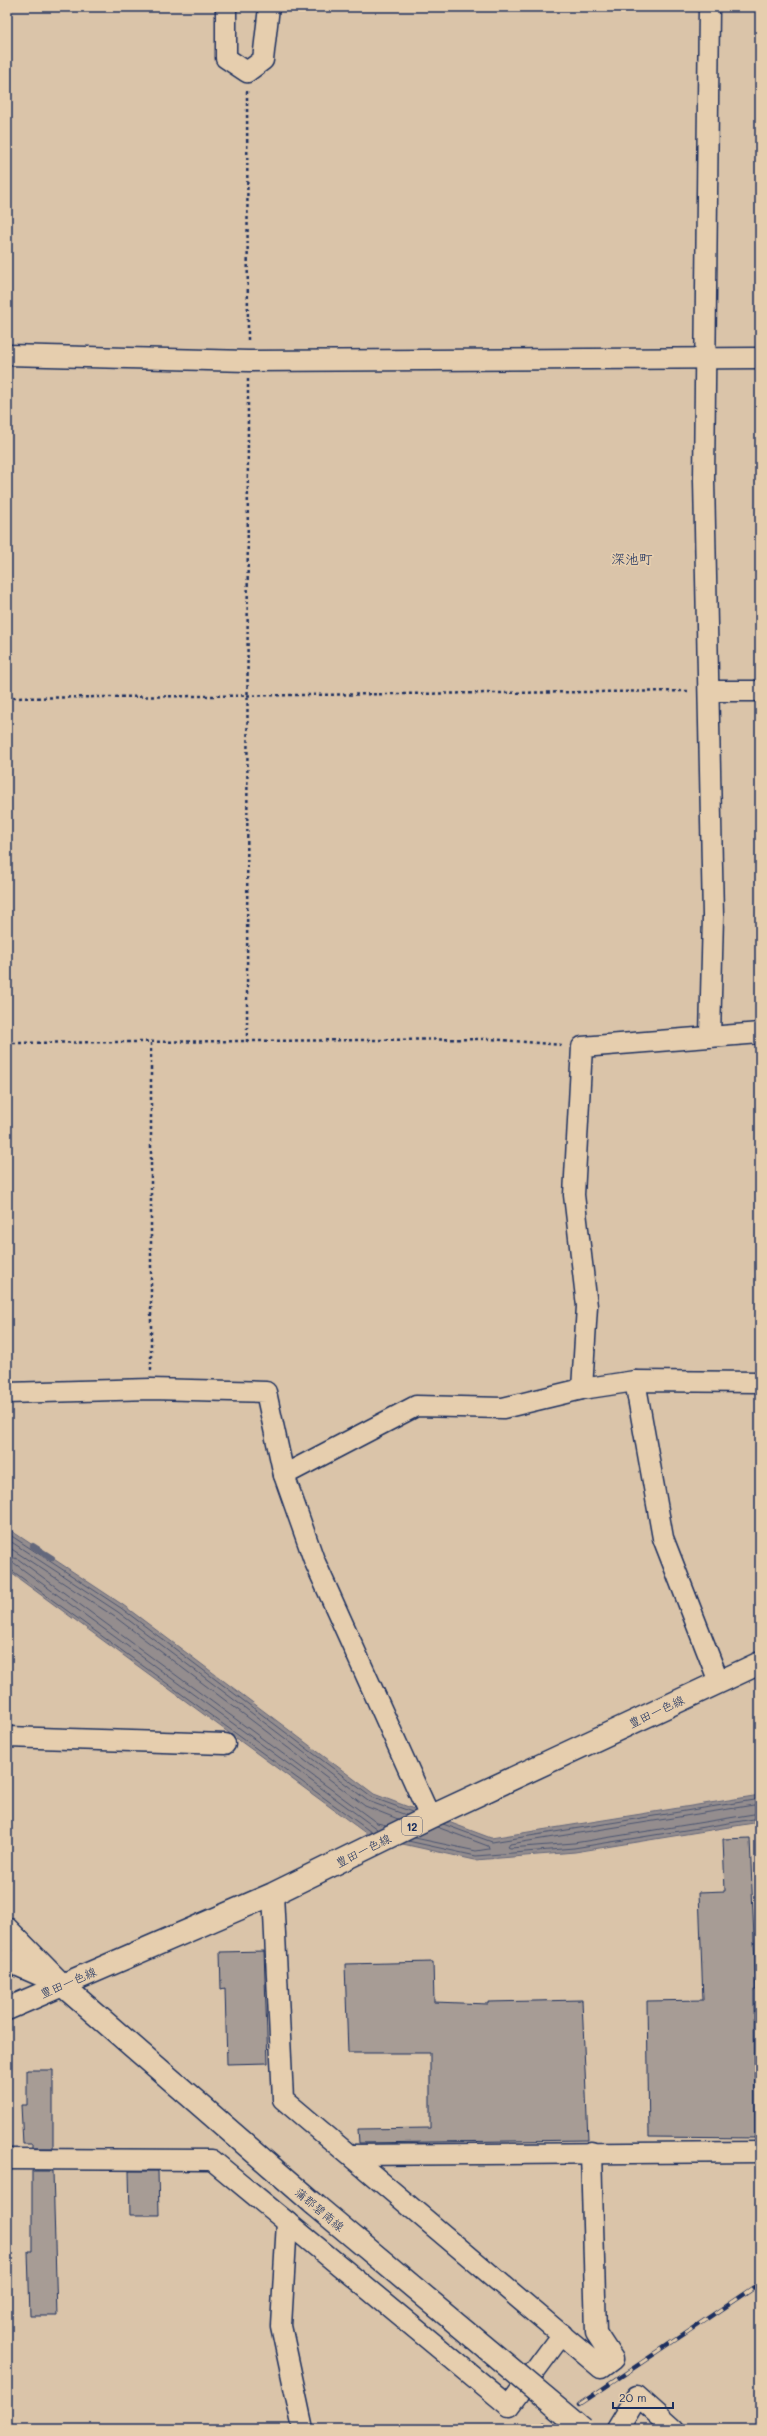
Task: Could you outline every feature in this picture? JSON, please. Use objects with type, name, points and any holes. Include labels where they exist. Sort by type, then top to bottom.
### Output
[{"type":"main road","name":"豊田一色線","points":[[7,2009],[61,1984],[130,1957],[273,1894],[430,1817],[760,1664]]},
{"type":"main road","name":"蒲郡碧南線","points":[[7,1929],[61,1984],[314,2204],[583,2429]]},
{"type":"main road","name":"蒲郡碧南線","points":[[7,1960],[61,1984]]},
{"type":"street","points":[[226,7],[226,58],[247,72],[263,60],[269,7]]},
{"type":"street","points":[[709,7],[704,480],[713,916],[710,1036]]},
{"type":"street","points":[[7,355],[248,362],[760,358]]},
{"type":"street","points":[[709,691],[760,692]]},
{"type":"street","points":[[582,1389],[587,1306],[574,1196],[582,1047],[760,1033]]},
{"type":"street","points":[[284,1476],[416,1406],[503,1408],[582,1389],[635,1381],[760,1382]]},
{"type":"street","points":[[635,1381],[663,1538],[719,1682]]},
{"type":"street","points":[[7,1393],[151,1389],[266,1392],[284,1476],[314,1560],[430,1817]]},
{"type":"street","points":[[7,1737],[225,1744]]},
{"type":"street","points":[[273,1894],[283,2100],[601,2368],[613,2359],[596,2333],[591,2152]]},
{"type":"street","points":[[350,2155],[591,2152],[760,2152]]},
{"type":"street","points":[[7,2159],[212,2160],[509,2406],[562,2334]]},
{"type":"street","points":[[287,2222],[281,2326],[303,2429]]},
{"type":"street","points":[[617,2429],[637,2396],[674,2429]]},
{"type":"path","points":[[247,72],[249,695],[247,1042]]},
{"type":"path","points":[[7,698],[709,691]]},
{"type":"path","points":[[7,1044],[489,1039],[582,1047]]},
{"type":"path","points":[[151,1043],[151,1389]]},
{"type":"water","points":[[7,1528],[123,1605],[374,1794],[491,1838],[760,1795],[760,1822],[575,1852],[475,1860],[371,1837],[7,1570]]},
{"type":"building","points":[[750,1838],[756,1990],[754,1990],[755,2138],[649,2137],[647,2001],[703,2000],[699,1892],[725,1891],[723,1839]]},
{"type":"building","points":[[264,1951],[268,2063],[227,2064],[225,1988],[221,1989],[220,1952]]},
{"type":"building","points":[[433,1962],[434,2002],[488,2004],[488,2002],[582,2000],[588,2140],[359,2143],[358,2129],[430,2128],[430,2053],[348,2053],[345,1964]]},
{"type":"building","points":[[27,2070],[53,2070],[53,2148],[32,2148],[32,2144],[23,2144],[21,2105],[27,2105]]},
{"type":"building","points":[[32,2171],[53,2171],[57,2316],[30,2316],[28,2251],[32,2251]]},
{"type":"building","points":[[129,2171],[158,2171],[159,2215],[130,2215]]},
{"type":"waterway","points":[[33,1546],[52,1558]]},
{"type":"railway","points":[[580,2404],[760,2283]]},
{"type":"railway","points":[[537,2429],[545,2424]]},
{"type":"district","name":"深池町","points":[[632,558]]}]
